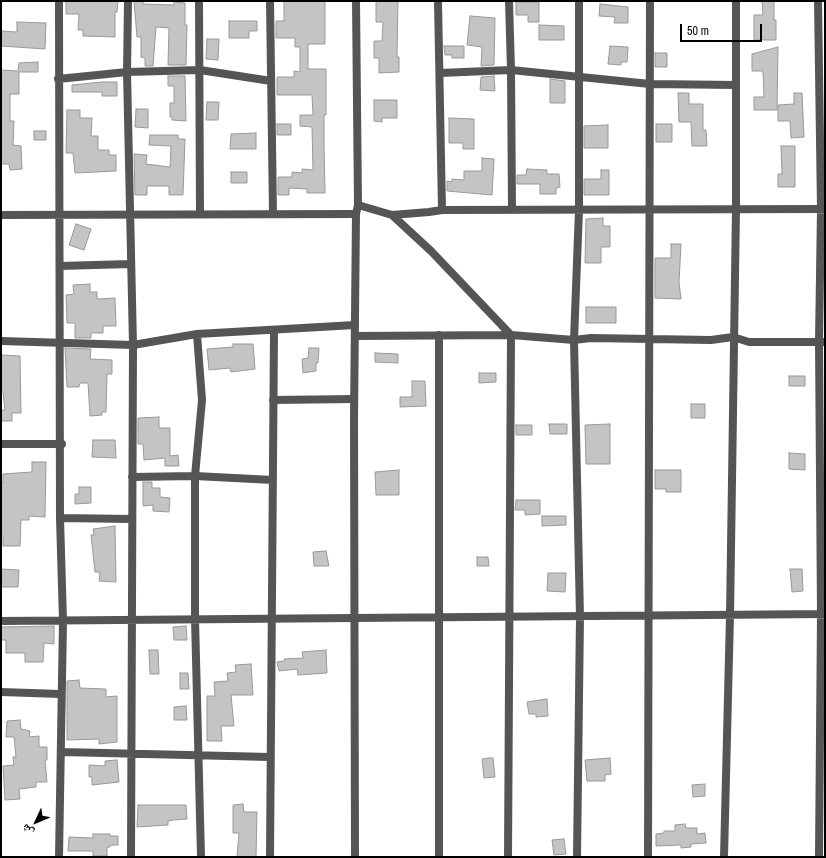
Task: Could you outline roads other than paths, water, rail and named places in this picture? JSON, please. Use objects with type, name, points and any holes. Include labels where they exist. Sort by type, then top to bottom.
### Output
[{"type":"street","points":[[59,1],[58,80],[62,444],[60,518],[63,621],[60,694],[62,752],[59,857]]},
{"type":"street","points":[[128,1],[127,72],[130,264],[133,345],[130,754],[132,857]]},
{"type":"street","points":[[199,1],[200,214]]},
{"type":"street","points":[[270,1],[273,214]]},
{"type":"street","points":[[355,857],[354,399],[356,214],[358,205],[356,1]]},
{"type":"street","points":[[438,1],[442,210]]},
{"type":"street","points":[[509,1],[512,210]]},
{"type":"street","points":[[578,857],[580,617],[574,340],[579,210],[579,1]]},
{"type":"street","points":[[648,857],[648,338],[650,1]]},
{"type":"street","points":[[724,857],[730,616],[736,210],[736,1]]},
{"type":"street","points":[[818,1],[822,66],[823,209],[823,614],[819,857]]},
{"type":"street","points":[[58,80],[127,72],[200,70],[271,82]]},
{"type":"street","points":[[440,73],[511,70],[579,75],[650,84],[736,85]]},
{"type":"street","points":[[358,205],[392,214],[442,210],[823,209]]},
{"type":"street","points":[[1,215],[356,214]]},
{"type":"street","points":[[392,214],[432,251],[511,335],[508,857]]},
{"type":"street","points":[[60,266],[130,264]]},
{"type":"street","points":[[1,342],[133,345],[198,334],[274,331],[355,325]]},
{"type":"street","points":[[270,857],[274,331]]},
{"type":"street","points":[[198,334],[202,400],[195,476],[196,619],[201,857]]},
{"type":"street","points":[[355,336],[511,335],[574,340],[648,338],[711,340],[733,337],[749,342],[822,342]]},
{"type":"street","points":[[439,336],[439,857]]},
{"type":"street","points":[[273,400],[354,399]]},
{"type":"street","points":[[1,444],[62,444]]},
{"type":"street","points":[[132,477],[195,476],[273,480]]},
{"type":"street","points":[[60,518],[132,518]]},
{"type":"street","points":[[1,621],[649,617],[823,614]]},
{"type":"street","points":[[1,692],[60,694]]},
{"type":"street","points":[[62,752],[270,757]]}]
